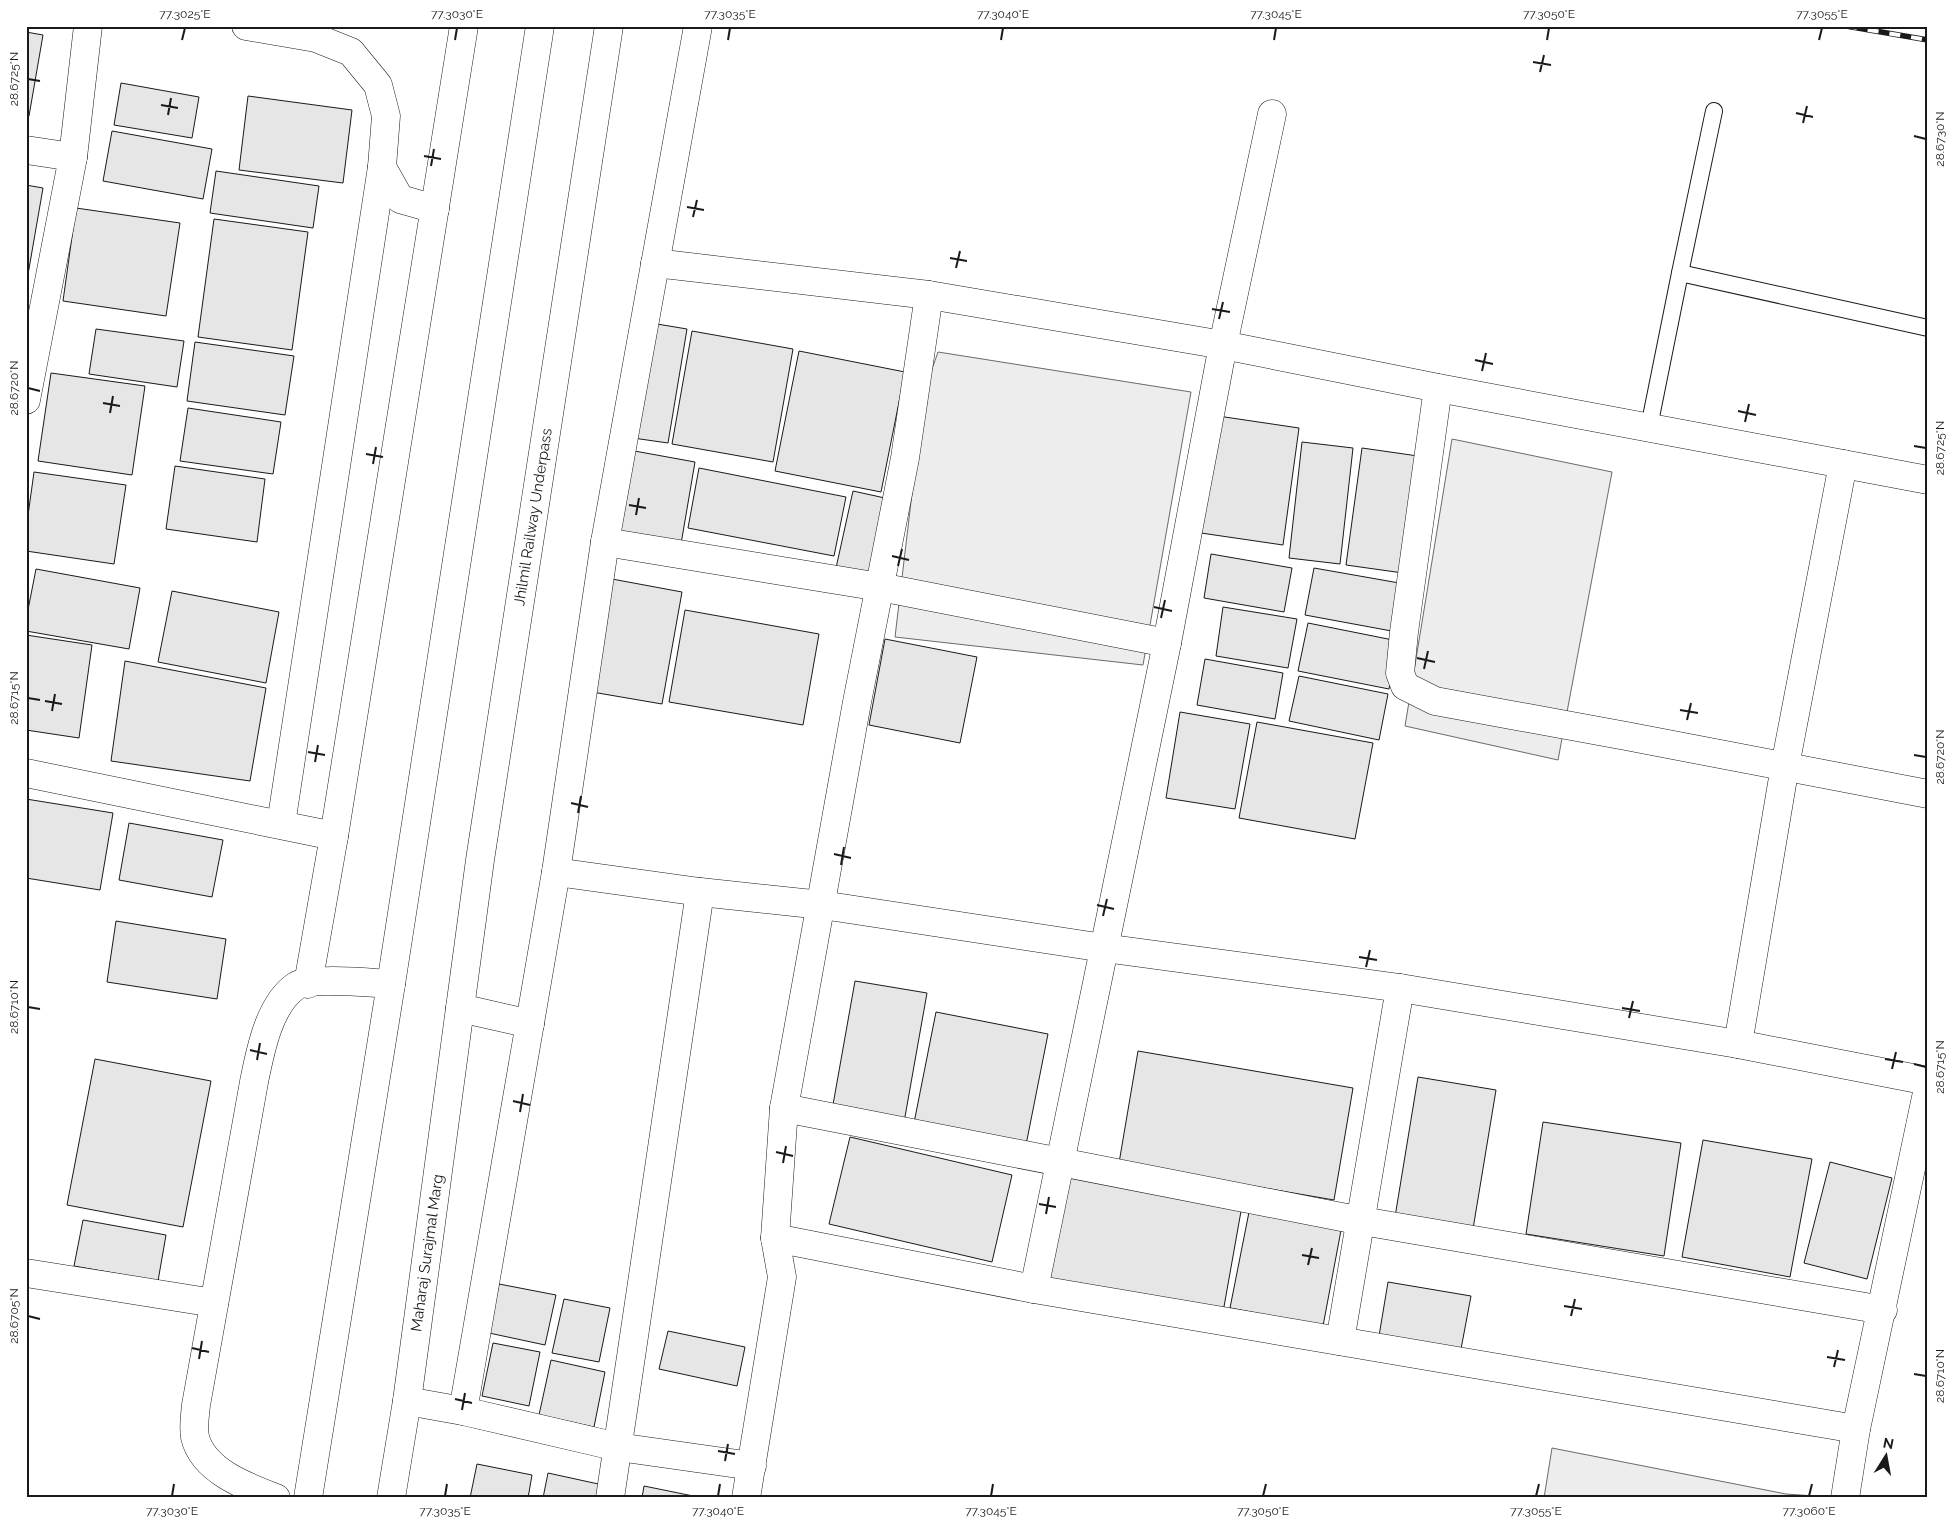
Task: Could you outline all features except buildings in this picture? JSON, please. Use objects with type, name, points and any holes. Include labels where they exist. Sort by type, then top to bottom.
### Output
[{"type":"street","points":[[26,400],[72,158],[88,26]]},
{"type":"street","points":[[246,26],[316,38],[350,52],[378,85],[386,116],[382,167],[281,824]]},
{"type":"street","points":[[308,984],[334,836],[464,26]]},
{"type":"street","points":[[308,1498],[391,984],[540,26]]},
{"type":"street","name":"Jhilmil Railway Underpass","points":[[460,1008],[480,860],[609,26]]},
{"type":"street","points":[[462,1411],[556,872],[605,542],[698,26]]},
{"type":"street","points":[[1034,1289],[1059,1160],[1167,643],[1223,345],[1272,114]]},
{"type":"street","points":[[26,150],[72,158]]},
{"type":"street","points":[[382,167],[400,200],[435,209]]},
{"type":"street","points":[[655,263],[929,295],[1223,345],[1438,388],[1928,480]]},
{"type":"street","points":[[746,1498],[782,1278],[775,1238],[784,1108],[857,702],[905,458],[929,295]]},
{"type":"street","points":[[1438,388],[1404,632],[1400,673],[1405,686],[1435,701],[1928,794]]},
{"type":"street","points":[[1738,1044],[1785,766],[1844,464]]},
{"type":"street","points":[[605,542],[880,587],[1167,643]]},
{"type":"street","points":[[26,773],[334,836]]},
{"type":"street","points":[[556,872],[700,892],[822,905],[1104,948],[1400,988],[1738,1044],[1928,1081]]},
{"type":"street","points":[[610,1498],[700,892]]},
{"type":"street","points":[[276,1498],[225,1476],[204,1455],[195,1436],[196,1406],[254,1082],[264,1036],[281,1002],[297,985],[326,981],[391,984]]},
{"type":"street","points":[[1340,1341],[1362,1221],[1400,988]]},
{"type":"street","points":[[460,1008],[530,1024]]},
{"type":"street","name":"Maharaj Surajmal Marg","points":[[391,1498],[460,1008]]},
{"type":"street","points":[[1845,1498],[1856,1429],[1928,1088]]},
{"type":"street","points":[[784,1108],[1059,1160],[1362,1221],[1882,1310]]},
{"type":"street","points":[[775,1238],[1034,1289],[1856,1429]]},
{"type":"street","points":[[26,1273],[214,1303]]},
{"type":"street","points":[[406,1401],[462,1411],[618,1447],[752,1466]]},
{"type":"lane","points":[[1649,428],[1714,111]]},
{"type":"lane","points":[[1680,273],[1928,328]]},
{"type":"shaded area","points":[[938,352],[1191,392],[1143,665],[895,637],[924,392]]},
{"type":"shaded area","points":[[1452,439],[1612,472],[1558,760],[1405,726]]},
{"type":"shaded area","points":[[1552,1448],[1786,1494],[1815,1496],[1814,1498],[1544,1498]]},
{"type":"railway","points":[[1846,26],[1928,40]]}]
